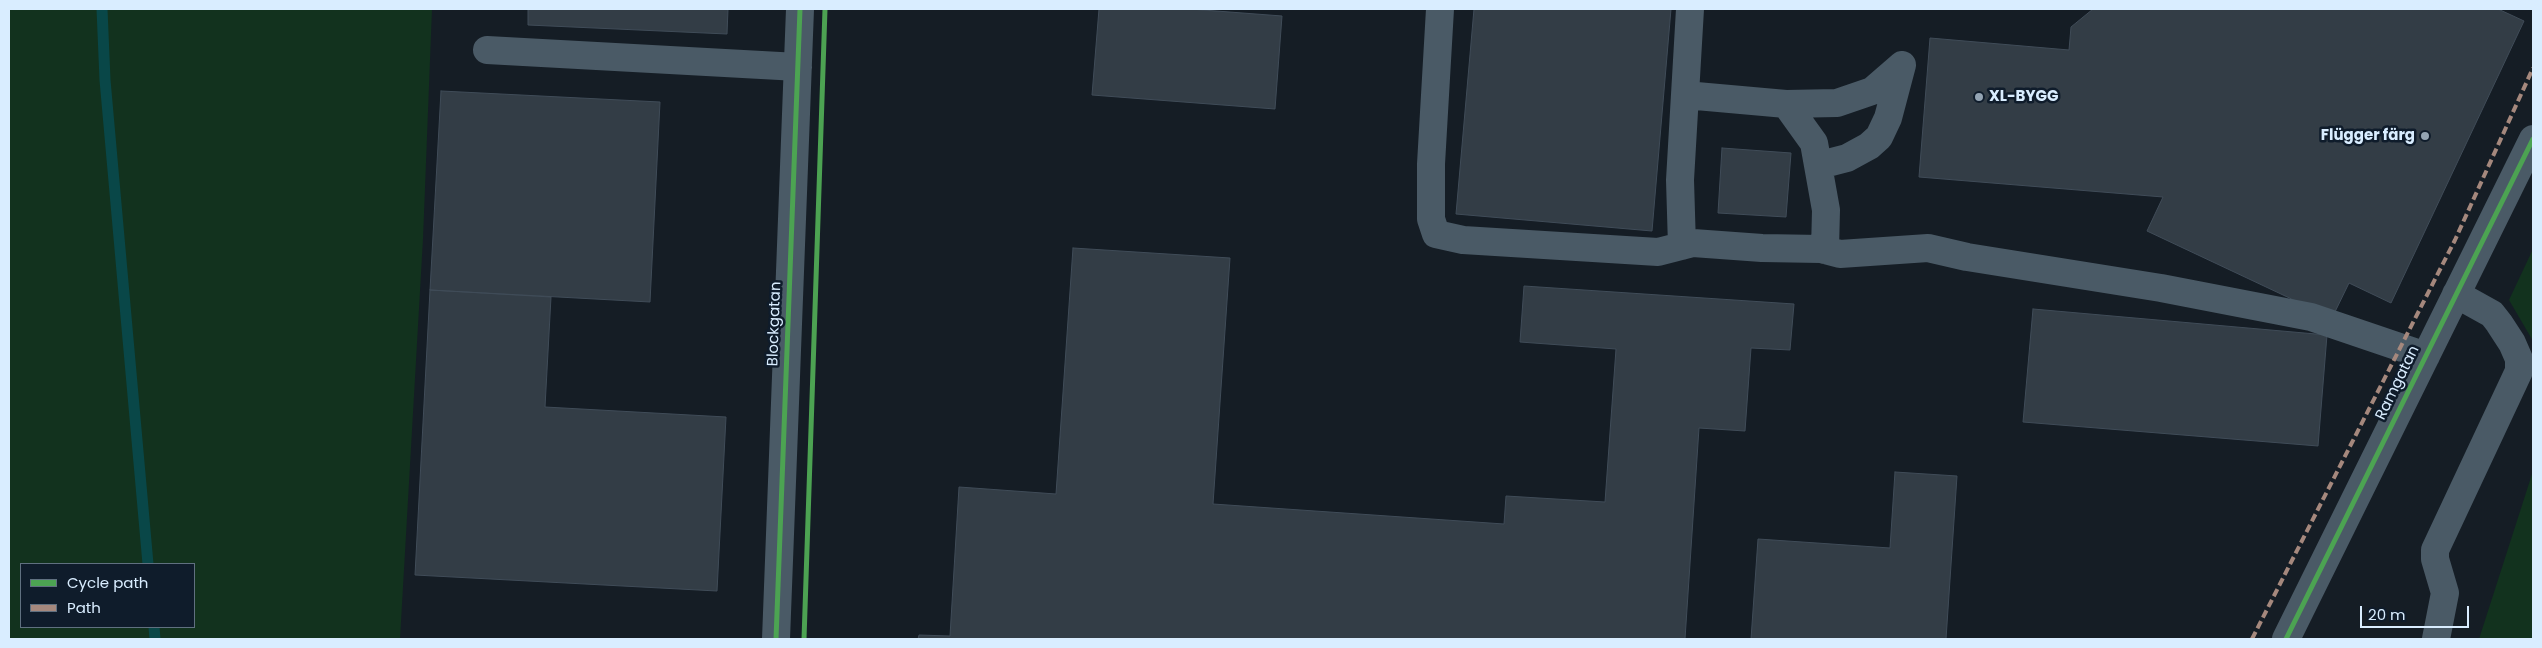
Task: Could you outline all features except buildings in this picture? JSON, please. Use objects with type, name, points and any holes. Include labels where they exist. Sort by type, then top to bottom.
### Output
[{"type":"street","name":"Blockgatan","points":[[776,639],[800,9]]},
{"type":"street","points":[[1440,9],[1431,164],[1430,219],[1436,234],[1463,240],[1658,252],[1693,243],[1825,250],[1840,254],[1928,248],[1967,257],[2161,288],[2311,317],[2426,356]]},
{"type":"street","points":[[1682,246],[1680,180],[1690,9]]},
{"type":"street","points":[[487,50],[798,67]]},
{"type":"street","points":[[1685,95],[1786,104],[1837,103],[1857,97],[1885,82],[1902,65],[1888,118],[1878,137],[1869,146],[1847,158],[1820,165]]},
{"type":"street","points":[[1786,104],[1814,143],[1820,165],[1826,210],[1825,250]]},
{"type":"street","name":"Ramgatan","points":[[2286,639],[2533,139]]},
{"type":"street","points":[[2436,639],[2445,593],[2435,559],[2436,550],[2519,372],[2519,359],[2512,342],[2496,318],[2456,294]]},
{"type":"green space","points":[[9,9],[432,9],[423,239],[400,639],[9,639]]},
{"type":"green space","points":[[2533,249],[2533,341],[2509,300]]},
{"type":"green space","points":[[2533,471],[2533,639],[2479,639]]},
{"type":"waterway","points":[[102,9],[105,80],[148,563]]},
{"type":"waterway","points":[[154,628],[155,639]]},
{"type":"marked path","points":[[2252,639],[2455,240],[2533,68]]},
{"type":"cycle path","points":[[776,639],[800,9]]},
{"type":"cycle path","points":[[804,639],[825,9]]},
{"type":"cycle path","points":[[2286,639],[2533,139]]},
{"type":"place","name":"XL-BYGG","points":[[1979,97]]},
{"type":"place","name":"Flügger färg","points":[[2425,136]]}]
